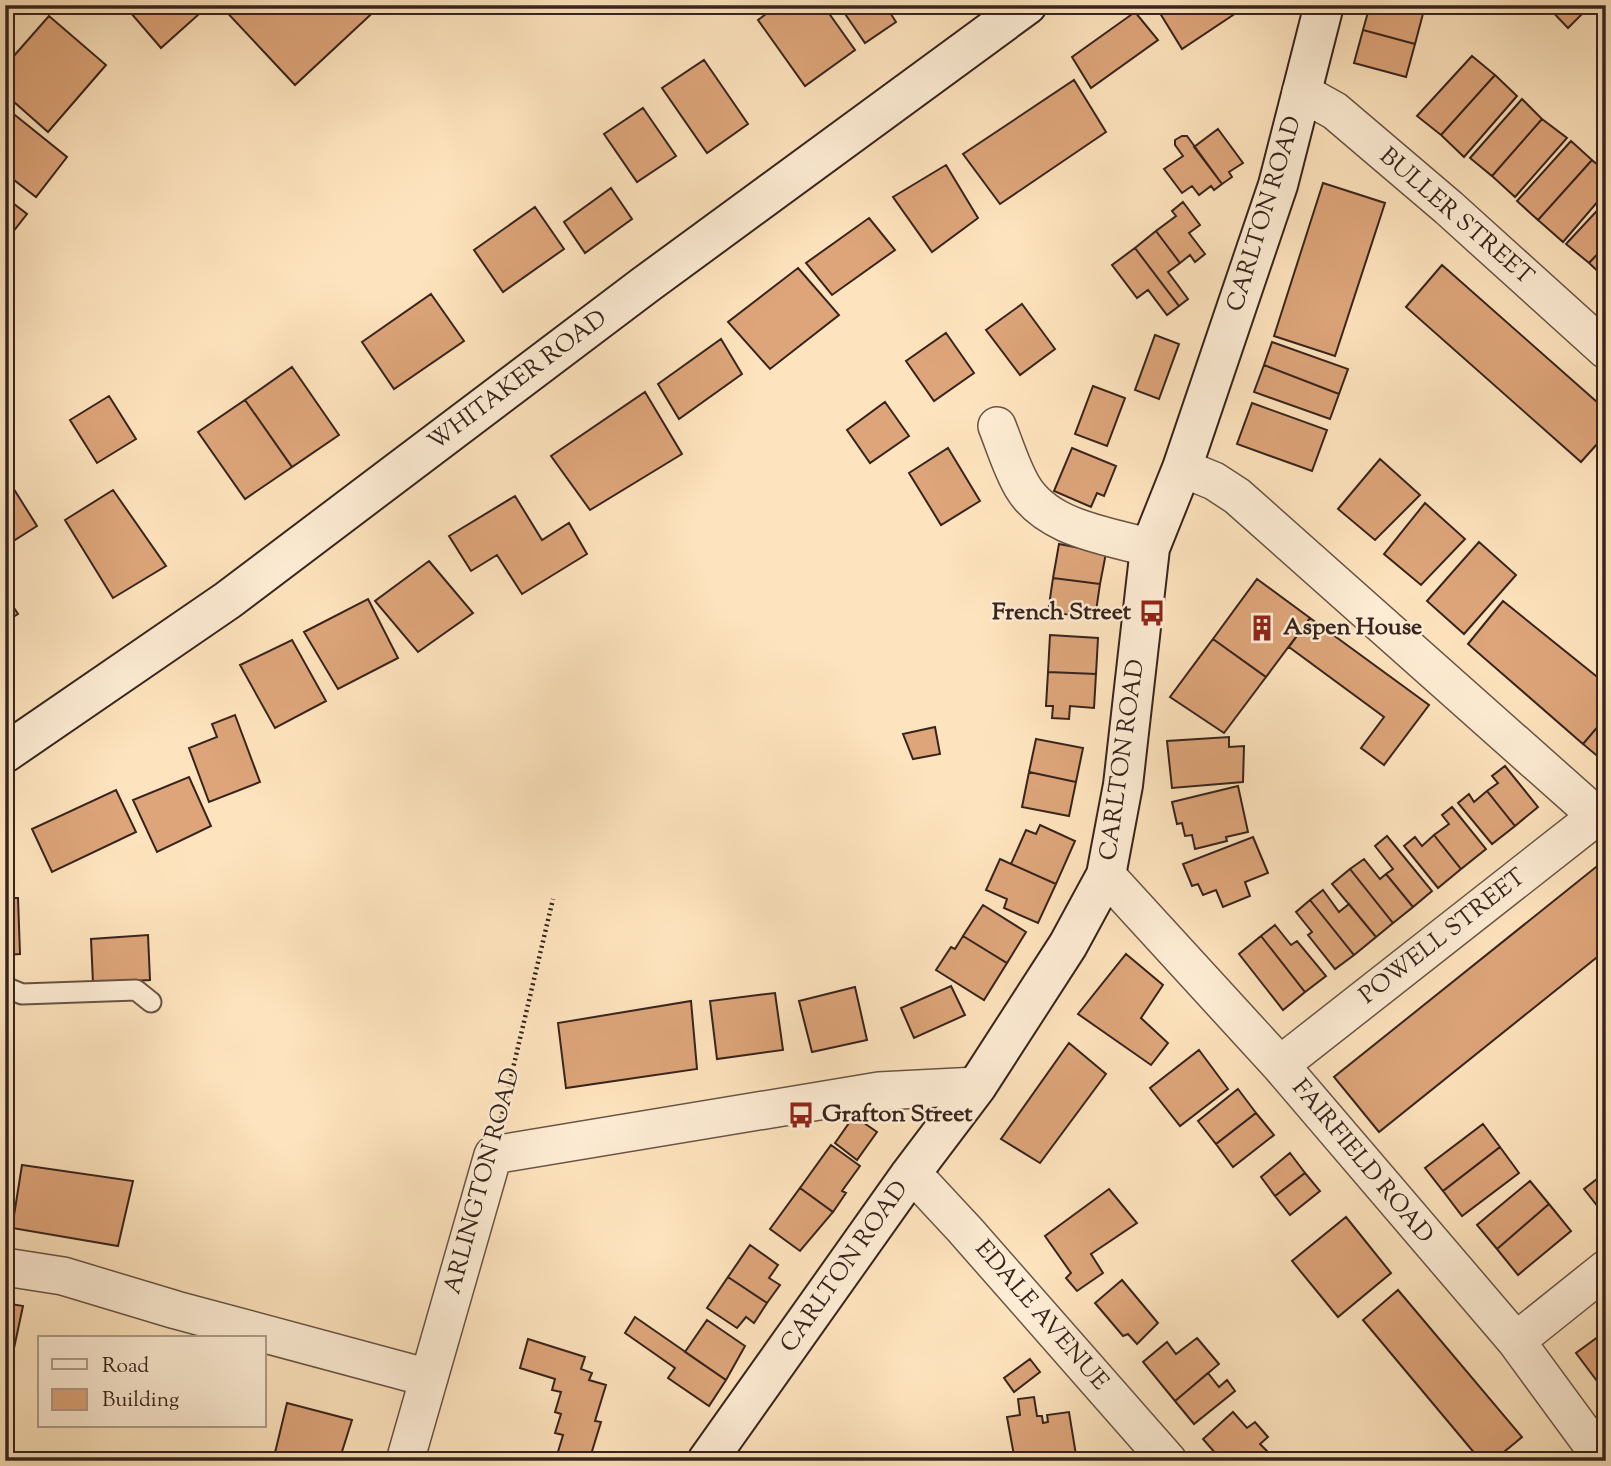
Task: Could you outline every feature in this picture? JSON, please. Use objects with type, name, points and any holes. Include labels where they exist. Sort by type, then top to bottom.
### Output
[{"type":"street","name":"WHITAKER ROAD","points":[[5,753],[228,600],[645,285],[1027,5]]},
{"type":"street","name":"CARLTON ROAD","points":[[707,1461],[909,1176],[977,1086],[1068,946],[1106,875],[1123,785],[1150,548],[1182,468],[1278,185],[1324,5]]},
{"type":"street","name":"BULLER STREET","points":[[1301,92],[1335,111],[1449,208],[1606,351]]},
{"type":"street","points":[[997,426],[1014,472],[1039,507],[1059,521],[1150,548]]},
{"type":"street","points":[[1182,468],[1214,481],[1237,496],[1601,813]]},
{"type":"street","name":"POWELL STREET","points":[[1280,1065],[1601,813]]},
{"type":"street","name":"FAIRFIELD ROAD","points":[[1106,875],[1280,1065],[1516,1341],[1605,1461]]},
{"type":"street","points":[[493,1155],[879,1091],[977,1086]]},
{"type":"street","name":"ARLINGTON ROAD","points":[[405,1461],[493,1155]]},
{"type":"street","name":"EDALE AVENUE","points":[[909,1176],[925,1187],[965,1230],[1168,1461]]},
{"type":"street","points":[[5,1267],[63,1276],[176,1310],[429,1378]]},
{"type":"street","points":[[1516,1341],[1606,1269]]},
{"type":"lane","points":[[5,986],[22,994],[136,990],[151,1002]]},
{"type":"path","name":"ARLINGTON ROAD","points":[[493,1155],[553,899]]},
{"type":"building","points":[[124,5],[207,5],[208,6],[161,48]]},
{"type":"building","points":[[220,5],[381,5],[295,85]]},
{"type":"building","points":[[778,5],[823,5],[855,50],[805,86],[758,20]]},
{"type":"building","points":[[839,5],[885,5],[896,22],[865,43]]},
{"type":"building","points":[[1155,5],[1248,5],[1182,49]]},
{"type":"building","points":[[1370,5],[1407,5],[1424,10],[1415,44],[1363,30]]},
{"type":"building","points":[[1546,5],[1591,5],[1568,28]]},
{"type":"building","points":[[1135,12],[1158,40],[1091,88],[1072,57]]},
{"type":"building","points":[[49,16],[106,65],[48,132],[5,94],[5,66]]},
{"type":"building","points":[[1363,30],[1415,44],[1406,77],[1354,63]]},
{"type":"building","points":[[1472,56],[1495,75],[1441,135],[1417,116]]},
{"type":"building","points":[[704,60],[748,124],[707,153],[662,88]]},
{"type":"building","points":[[1495,75],[1517,96],[1464,157],[1441,135]]},
{"type":"building","points":[[1074,80],[1106,132],[1000,204],[963,154]]},
{"type":"building","points":[[1522,99],[1542,119],[1492,176],[1470,158]]},
{"type":"building","points":[[5,107],[67,157],[36,197],[5,173]]},
{"type":"building","points":[[643,108],[676,156],[637,182],[604,134]]},
{"type":"building","points":[[1542,119],[1567,138],[1515,197],[1492,176]]},
{"type":"building","points":[[1218,129],[1243,163],[1229,172],[1232,177],[1222,184],[1194,147]]},
{"type":"building","points":[[1187,136],[1222,184],[1214,190],[1211,186],[1199,195],[1192,186],[1182,193],[1164,169],[1183,156],[1175,145],[1175,140]]},
{"type":"building","points":[[1571,141],[1592,160],[1538,220],[1517,201]]},
{"type":"building","points":[[1592,160],[1606,172],[1606,192],[1563,242],[1538,220]]},
{"type":"building","points":[[946,165],[978,218],[932,252],[893,197]]},
{"type":"building","points":[[1323,183],[1385,203],[1335,356],[1274,336]]},
{"type":"building","points":[[611,188],[632,219],[585,253],[564,222]]},
{"type":"building","points":[[5,197],[27,214],[5,242]]},
{"type":"building","points":[[1606,201],[1606,245],[1589,263],[1566,244]]},
{"type":"building","points":[[1183,202],[1200,225],[1189,233],[1205,254],[1195,262],[1190,255],[1180,263],[1156,231],[1176,216],[1172,211]]},
{"type":"building","points":[[535,207],[564,249],[503,292],[474,250]]},
{"type":"building","points":[[869,218],[895,250],[832,295],[806,263]]},
{"type":"building","points":[[1156,231],[1180,263],[1168,272],[1188,299],[1179,306],[1135,248]]},
{"type":"building","points":[[1606,245],[1606,279],[1589,263]]},
{"type":"building","points":[[1135,248],[1179,306],[1167,315],[1148,290],[1137,298],[1112,265]]},
{"type":"building","points":[[1442,265],[1606,410],[1606,434],[1581,462],[1406,307]]},
{"type":"building","points":[[798,268],[839,315],[770,369],[728,322]]},
{"type":"building","points":[[431,294],[464,341],[394,389],[362,342]]},
{"type":"building","points":[[1022,304],[1055,349],[1020,375],[986,330]]},
{"type":"building","points":[[946,333],[974,373],[934,401],[906,361]]},
{"type":"building","points":[[1155,335],[1179,344],[1159,399],[1135,390]]},
{"type":"building","points":[[721,339],[742,374],[679,419],[658,384]]},
{"type":"building","points":[[1272,342],[1348,369],[1339,394],[1264,365]]},
{"type":"building","points":[[1264,365],[1339,394],[1330,419],[1254,392]]},
{"type":"building","points":[[292,367],[339,435],[292,467],[245,400]]},
{"type":"building","points":[[1093,386],[1125,398],[1107,446],[1075,434]]},
{"type":"building","points":[[645,392],[682,454],[590,510],[551,456]]},
{"type":"building","points":[[109,396],[136,439],[97,463],[70,420]]},
{"type":"building","points":[[245,400],[292,467],[245,499],[198,432]]},
{"type":"building","points":[[885,402],[909,436],[870,463],[847,430]]},
{"type":"building","points":[[1252,403],[1327,430],[1312,471],[1237,444]]},
{"type":"building","points":[[948,448],[980,501],[941,525],[909,473]]},
{"type":"building","points":[[1072,448],[1116,466],[1104,496],[1097,493],[1091,507],[1054,491]]},
{"type":"building","points":[[1380,459],[1420,495],[1375,540],[1338,509]]},
{"type":"building","points":[[5,475],[37,526],[10,543],[5,535]]},
{"type":"building","points":[[113,490],[166,566],[113,598],[65,520]]},
{"type":"building","points":[[515,496],[542,540],[569,523],[587,554],[522,594],[497,555],[471,571],[449,536]]},
{"type":"building","points":[[1425,503],[1465,539],[1421,585],[1384,554]]},
{"type":"building","points":[[1479,542],[1516,575],[1464,634],[1427,601]]},
{"type":"building","points":[[1059,544],[1106,553],[1100,584],[1053,578]]},
{"type":"building","points":[[429,561],[473,613],[418,652],[375,601]]},
{"type":"building","points":[[1053,578],[1100,584],[1095,618],[1048,612]]},
{"type":"building","name":"Aspen House","points":[[1257,579],[1310,618],[1266,677],[1213,639]]},
{"type":"building","points":[[5,594],[18,614],[5,622]]},
{"type":"building","points":[[368,599],[398,658],[338,689],[304,632]]},
{"type":"building","points":[[1503,601],[1606,684],[1606,717],[1583,744],[1468,644]]},
{"type":"building","points":[[1310,618],[1429,705],[1384,765],[1361,748],[1384,717],[1289,647]]},
{"type":"building","points":[[1050,635],[1098,638],[1096,674],[1048,672]]},
{"type":"building","points":[[1213,639],[1266,677],[1224,733],[1170,697]]},
{"type":"building","points":[[292,640],[326,701],[275,728],[240,665]]},
{"type":"building","points":[[1048,672],[1096,674],[1094,708],[1070,706],[1069,719],[1052,718],[1053,706],[1046,706]]},
{"type":"building","points":[[235,715],[260,782],[209,802],[189,748],[217,737],[212,724]]},
{"type":"building","points":[[1606,717],[1606,756],[1602,760],[1583,744]]},
{"type":"building","points":[[935,727],[940,754],[913,759],[903,734]]},
{"type":"building","points":[[1229,737],[1229,747],[1244,746],[1243,782],[1172,788],[1167,741]]},
{"type":"building","points":[[1036,739],[1083,748],[1076,782],[1029,772]]},
{"type":"building","points":[[1505,766],[1538,807],[1515,826],[1487,791],[1498,783],[1492,776]]},
{"type":"building","points":[[1029,772],[1076,782],[1069,816],[1022,807]]},
{"type":"building","points":[[189,777],[211,826],[157,852],[133,800]]},
{"type":"building","points":[[1238,786],[1248,832],[1226,837],[1227,841],[1195,849],[1192,835],[1185,836],[1182,823],[1177,824],[1172,802]]},
{"type":"building","points":[[116,790],[136,832],[52,872],[32,829]]},
{"type":"building","points":[[1487,791],[1515,826],[1492,844],[1458,803],[1469,794],[1474,802]]},
{"type":"building","points":[[1452,807],[1486,849],[1461,869],[1434,835],[1449,824],[1442,815]]},
{"type":"building","points":[[1040,825],[1075,841],[1056,884],[1011,864],[1026,830],[1036,834]]},
{"type":"building","points":[[1434,835],[1461,869],[1438,888],[1404,846],[1415,837],[1422,846]]},
{"type":"building","points":[[1387,836],[1432,891],[1413,907],[1386,874],[1393,869],[1375,846]]},
{"type":"building","points":[[1253,837],[1268,873],[1245,882],[1250,896],[1223,907],[1216,890],[1203,895],[1198,884],[1192,886],[1183,864]]},
{"type":"building","points":[[1000,859],[1056,884],[1038,923],[1004,908],[1007,899],[986,890]]},
{"type":"building","points":[[1364,859],[1380,879],[1386,874],[1413,907],[1393,923],[1350,869]]},
{"type":"building","points":[[1606,859],[1606,950],[1379,1132],[1334,1077]]},
{"type":"building","points":[[1350,869],[1393,923],[1376,937],[1332,884]]},
{"type":"building","points":[[1323,890],[1339,912],[1349,904],[1376,937],[1354,955],[1310,900]]},
{"type":"building","points":[[5,898],[18,898],[20,954],[5,955]]},
{"type":"building","points":[[1310,900],[1354,955],[1335,969],[1308,935],[1312,932],[1296,912]]},
{"type":"building","points":[[983,905],[1026,932],[1007,963],[963,936]]},
{"type":"building","points":[[1275,925],[1291,945],[1297,941],[1326,976],[1305,992],[1261,936]]},
{"type":"building","points":[[148,935],[150,980],[93,983],[91,939]]},
{"type":"building","points":[[963,936],[1007,963],[984,1000],[936,970],[951,947],[955,949]]},
{"type":"building","points":[[1261,936],[1305,992],[1283,1010],[1239,954]]},
{"type":"building","points":[[1126,954],[1163,985],[1141,1018],[1168,1043],[1151,1065],[1078,1014]]},
{"type":"building","points":[[951,986],[965,1015],[914,1038],[901,1008]]},
{"type":"building","points":[[855,987],[867,1040],[812,1052],[799,1001]]},
{"type":"building","points":[[775,993],[783,1050],[717,1059],[710,1001]]},
{"type":"building","points":[[691,1001],[697,1069],[566,1088],[558,1023]]},
{"type":"building","points":[[1069,1043],[1106,1074],[1040,1163],[1001,1139]]},
{"type":"building","points":[[1199,1050],[1228,1089],[1180,1126],[1150,1088]]},
{"type":"building","points":[[1238,1089],[1256,1113],[1216,1144],[1198,1121]]},
{"type":"building","points":[[1256,1113],[1274,1135],[1233,1167],[1216,1144]]},
{"type":"building","points":[[854,1116],[877,1132],[857,1160],[835,1143]]},
{"type":"building","points":[[1483,1124],[1500,1147],[1443,1191],[1425,1168]]},
{"type":"building","points":[[831,1145],[860,1166],[842,1191],[846,1193],[833,1212],[800,1188]]},
{"type":"building","points":[[1500,1147],[1519,1173],[1462,1216],[1443,1191]]},
{"type":"building","points":[[1290,1153],[1305,1173],[1275,1196],[1261,1177]]},
{"type":"building","points":[[22,1165],[133,1181],[118,1246],[12,1228]]},
{"type":"building","points":[[1606,1172],[1606,1217],[1584,1189]]},
{"type":"building","points":[[1305,1173],[1320,1191],[1290,1215],[1275,1196]]},
{"type":"building","points":[[1530,1181],[1549,1204],[1497,1249],[1477,1225]]},
{"type":"building","points":[[800,1188],[833,1212],[800,1251],[770,1229]]},
{"type":"building","points":[[1109,1189],[1137,1223],[1091,1254],[1103,1273],[1077,1291],[1066,1278],[1071,1273],[1045,1236]]},
{"type":"building","points":[[1549,1204],[1571,1231],[1518,1275],[1497,1249]]},
{"type":"building","points":[[1346,1217],[1391,1273],[1338,1317],[1292,1261]]},
{"type":"building","points":[[750,1245],[778,1265],[769,1278],[780,1285],[767,1303],[728,1277]]},
{"type":"building","points":[[728,1277],[767,1303],[754,1323],[746,1317],[737,1328],[707,1308]]},
{"type":"building","points":[[1122,1280],[1158,1323],[1137,1344],[1128,1334],[1123,1336],[1095,1303]]},
{"type":"building","points":[[1398,1290],[1522,1437],[1493,1461],[1481,1461],[1363,1320]]},
{"type":"building","points":[[5,1303],[23,1306],[13,1353],[5,1352]]},
{"type":"building","points":[[635,1317],[726,1380],[709,1406],[668,1378],[675,1368],[625,1333]]},
{"type":"building","points":[[707,1320],[745,1346],[726,1380],[685,1352]]},
{"type":"building","points":[[1606,1331],[1606,1393],[1576,1353]]},
{"type":"building","points":[[1197,1338],[1219,1364],[1175,1401],[1143,1362],[1167,1342],[1176,1354]]},
{"type":"building","points":[[528,1339],[585,1357],[581,1369],[592,1373],[589,1380],[606,1385],[595,1421],[601,1422],[589,1461],[574,1461],[557,1455],[563,1435],[555,1433],[561,1414],[555,1412],[561,1392],[552,1390],[555,1379],[520,1368]]},
{"type":"building","points":[[1030,1359],[1040,1372],[1014,1392],[1004,1378]]},
{"type":"building","points":[[1208,1373],[1219,1387],[1227,1380],[1235,1391],[1194,1424],[1175,1401]]},
{"type":"building","points":[[1034,1397],[1037,1416],[1042,1416],[1043,1423],[1048,1422],[1047,1415],[1069,1412],[1077,1461],[1045,1461],[1044,1458],[1015,1461],[1007,1417],[1020,1415],[1018,1399]]},
{"type":"building","points":[[287,1403],[352,1420],[339,1461],[273,1461]]},
{"type":"building","points":[[1233,1412],[1247,1428],[1255,1422],[1268,1437],[1260,1444],[1267,1451],[1257,1461],[1222,1461],[1203,1439]]},
{"type":"place","name":"French Street","points":[[1152,613]]},
{"type":"place","name":"Aspen House","points":[[1262,628]]},
{"type":"place","name":"Grafton Street","points":[[801,1115]]}]
